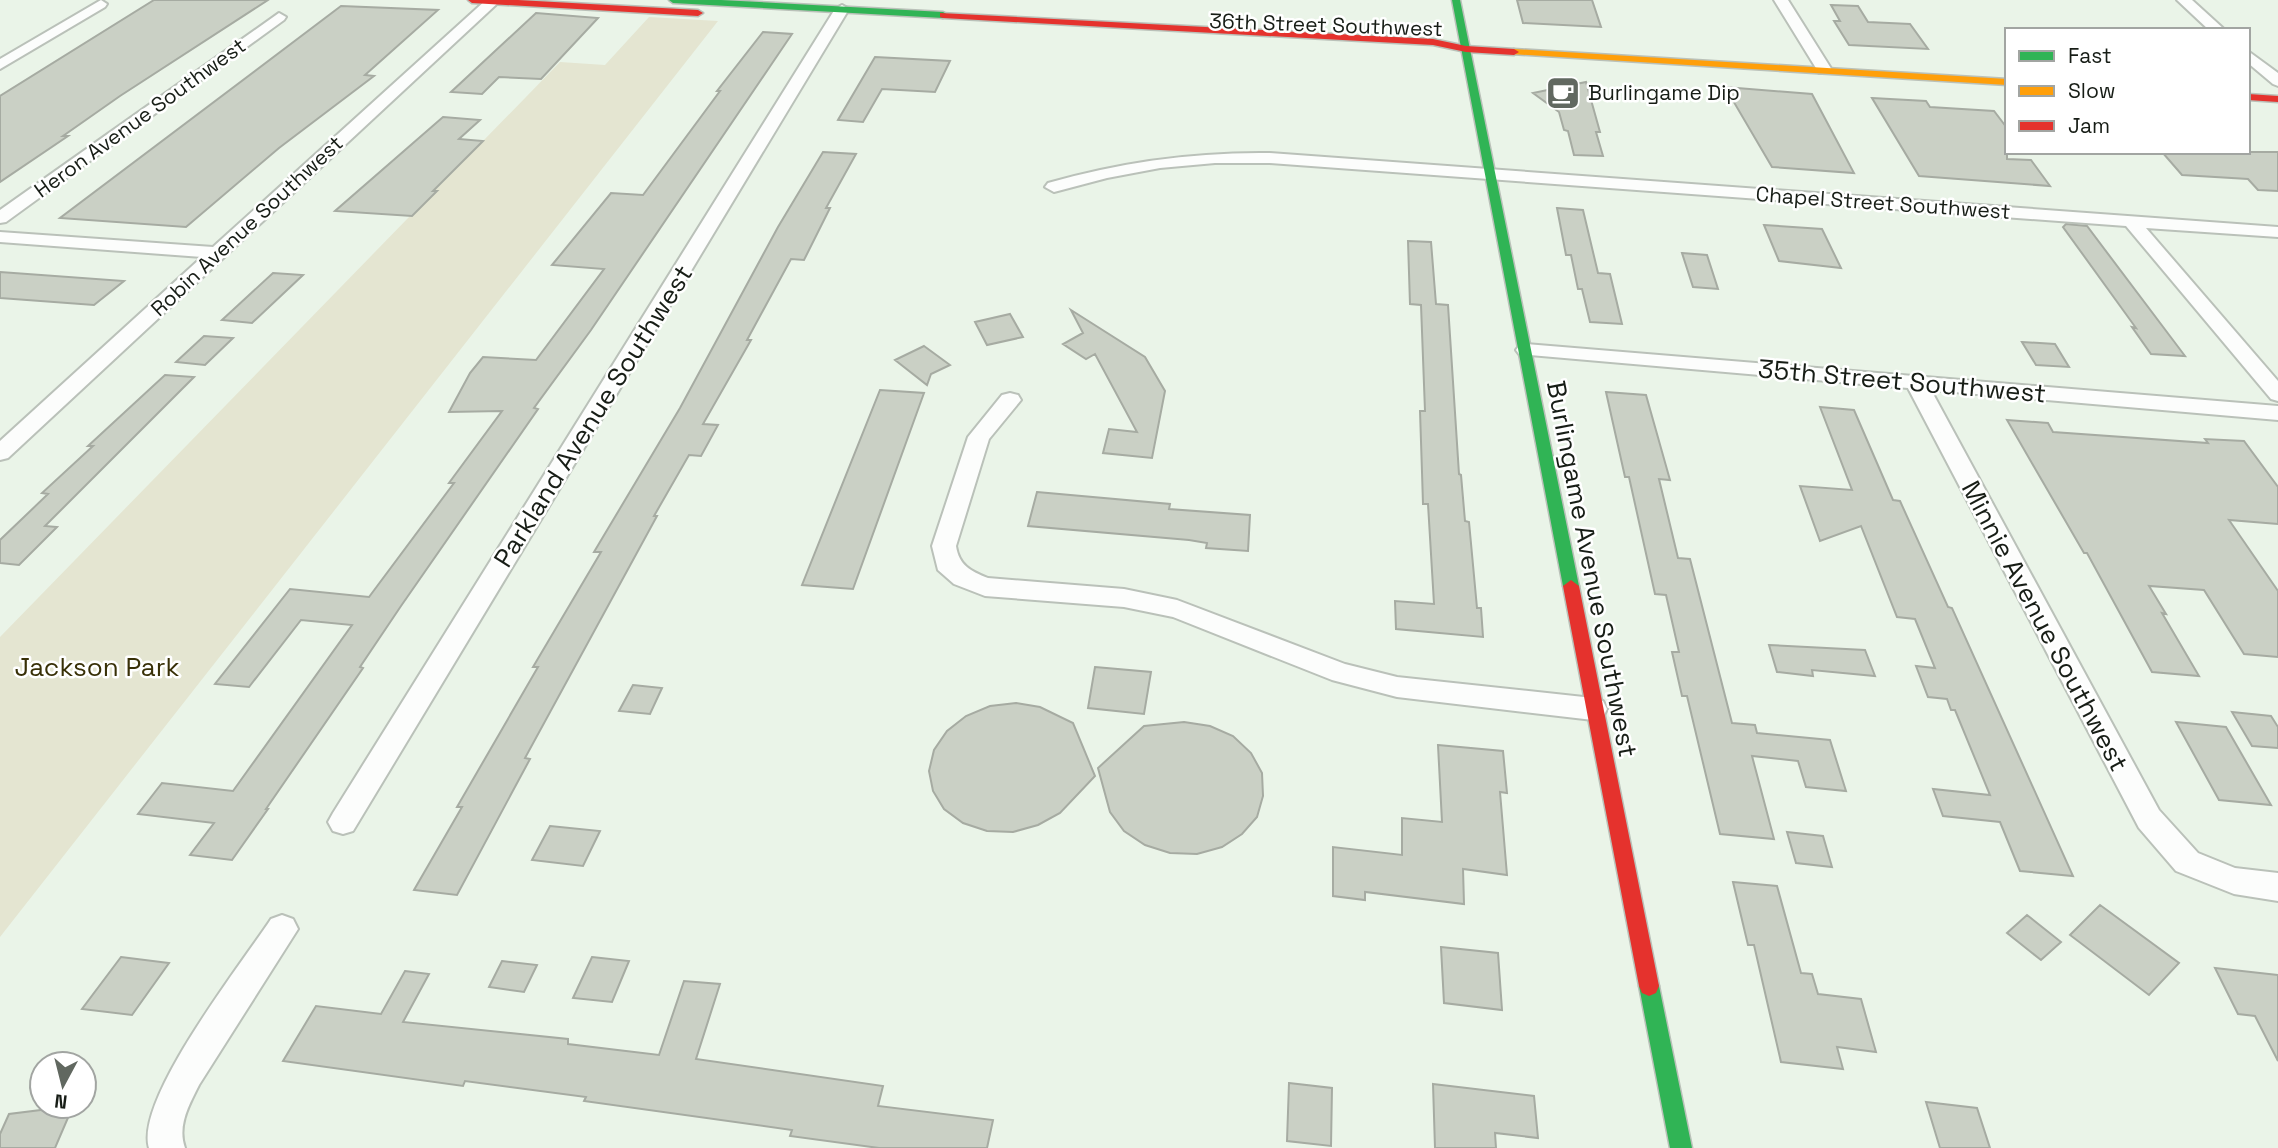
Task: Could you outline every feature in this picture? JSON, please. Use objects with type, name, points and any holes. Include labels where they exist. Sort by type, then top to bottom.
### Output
[{"type":"street","name":"36th Street Southwest","points":[[472,0],[1235,31],[1433,42],[1466,49],[2005,82]]},
{"type":"street","name":"36th Street Southwest","points":[[673,0],[839,15],[1151,37],[1434,54],[1466,49]]},
{"type":"street","name":"Burlingame Avenue Southwest","points":[[1456,0],[1488,175],[1526,350],[1593,709],[1681,1148]]},
{"type":"street","points":[[1781,0],[1824,70]]},
{"type":"street","points":[[2184,0],[2216,28]]},
{"type":"street","name":"Robin Avenue Southwest","points":[[0,453],[494,1]]},
{"type":"street","points":[[0,65],[100,4]]},
{"type":"street","name":"Parkland Avenue Southwest","points":[[343,822],[839,15]]},
{"type":"street","name":"Heron Avenue Southwest","points":[[0,218],[279,17]]},
{"type":"street","points":[[1151,37],[1221,35],[1235,31]]},
{"type":"street","points":[[2250,57],[2278,81]]},
{"type":"street","points":[[2250,97],[2278,99]]},
{"type":"street","name":"Chapel Street Southwest","points":[[1055,187],[1128,167],[1211,158],[1345,163],[2278,232]]},
{"type":"street","points":[[2131,221],[2278,394]]},
{"type":"street","points":[[0,237],[218,253]]},
{"type":"street","name":"35th Street Southwest","points":[[1526,350],[2278,414]]},
{"type":"street","name":"Minnie Avenue Southwest","points":[[1915,381],[2149,819],[2187,863],[2234,881],[2278,887]]},
{"type":"street","points":[[1010,400],[979,437],[944,546],[947,564],[963,578],[985,587],[1124,598],[1177,609],[1341,673],[1397,687],[1593,709]]},
{"type":"street","points":[[167,1148],[163,1136],[171,1106],[187,1073],[282,929]]},
{"type":"green space","name":"Jackson Park","points":[[649,17],[718,21],[0,937],[0,637],[560,62],[605,65]]},
{"type":"building","points":[[154,0],[268,0],[120,96],[63,136],[68,136],[0,182],[0,96]]},
{"type":"building","points":[[1517,0],[1592,0],[1601,27],[1523,23]]},
{"type":"building","points":[[1831,5],[1858,6],[1868,22],[1910,24],[1928,49],[1849,45],[1834,21],[1840,21]]},
{"type":"building","points":[[341,6],[438,10],[365,75],[374,76],[279,148],[186,227],[60,218]]},
{"type":"building","points":[[536,13],[598,18],[541,79],[499,77],[482,94],[451,92]]},
{"type":"building","points":[[763,32],[792,34],[591,330],[534,408],[538,409],[401,606],[360,667],[363,668],[268,809],[232,860],[190,855],[214,823],[138,814],[162,783],[233,791],[352,625],[301,620],[249,687],[215,684],[290,589],[369,597],[454,483],[449,483],[502,411],[449,412],[470,373],[483,357],[536,360],[604,269],[552,265],[611,193],[643,195]]},
{"type":"building","points":[[875,57],[950,61],[935,92],[882,89],[863,122],[838,120]]},
{"type":"building","points":[[1586,82],[1600,132],[1596,132],[1603,156],[1574,155],[1568,131],[1564,130],[1559,112],[1533,93]]},
{"type":"building","points":[[1725,87],[1812,94],[1854,173],[1772,167]]},
{"type":"building","points":[[1872,98],[1926,101],[1930,107],[1994,111],[2005,125],[2007,159],[2031,160],[2050,186],[1919,176]]},
{"type":"building","points":[[443,117],[480,120],[459,139],[483,141],[412,216],[335,211]]},
{"type":"building","points":[[823,152],[856,154],[826,208],[830,208],[804,260],[791,259],[747,340],[751,340],[703,424],[718,425],[701,456],[689,455],[654,516],[657,516],[525,758],[530,759],[457,895],[414,890],[462,807],[457,807],[538,667],[533,667],[601,552],[594,552],[680,408],[778,227]]},
{"type":"building","points":[[2278,152],[2278,191],[2258,190],[2248,179],[2182,175],[2164,154]]},
{"type":"building","points":[[1557,208],[1583,210],[1598,273],[1610,274],[1622,324],[1590,322],[1582,289],[1578,289],[1571,255],[1566,255]]},
{"type":"building","points":[[2066,224],[2087,226],[2185,356],[2151,354],[2132,327],[2136,328],[2063,227]]},
{"type":"building","points":[[1764,225],[1822,229],[1841,268],[1779,261]]},
{"type":"building","points":[[1408,241],[1431,242],[1436,304],[1448,305],[1459,474],[1465,521],[1469,522],[1477,608],[1481,608],[1483,637],[1396,629],[1395,601],[1434,604],[1428,504],[1423,504],[1420,411],[1425,411],[1421,305],[1410,304]]},
{"type":"building","points":[[1682,253],[1707,255],[1718,289],[1693,287]]},
{"type":"building","points":[[0,272],[124,281],[94,305],[0,298]]},
{"type":"building","points":[[273,273],[303,275],[252,323],[222,320]]},
{"type":"building","points":[[1071,310],[1145,357],[1165,391],[1152,458],[1103,453],[1109,429],[1137,432],[1095,354],[1086,359],[1063,344],[1083,333]]},
{"type":"building","points":[[1010,314],[1023,337],[987,345],[975,322]]},
{"type":"building","points":[[204,336],[233,338],[205,365],[176,362]]},
{"type":"building","points":[[2022,342],[2055,344],[2069,367],[2036,365]]},
{"type":"building","points":[[924,346],[950,365],[931,374],[927,385],[895,360]]},
{"type":"building","points":[[165,375],[194,377],[45,526],[57,527],[19,565],[0,563],[0,540],[48,494],[42,493],[93,446],[88,446]]},
{"type":"building","points":[[880,390],[924,393],[853,589],[802,585]]},
{"type":"building","points":[[1606,392],[1646,395],[1670,480],[1659,479],[1678,558],[1690,559],[1732,723],[1755,725],[1757,733],[1830,740],[1846,791],[1806,787],[1798,761],[1752,756],[1774,839],[1720,834],[1687,696],[1682,696],[1672,652],[1679,652],[1666,595],[1655,594],[1629,477],[1625,477]]},
{"type":"building","points":[[1820,407],[1854,410],[1893,500],[1900,501],[1948,607],[1952,608],[2073,876],[2020,871],[2000,822],[1943,816],[1933,789],[1990,795],[1955,710],[1951,710],[1947,699],[1928,697],[1916,666],[1935,668],[1915,619],[1897,617],[1861,526],[1820,541],[1800,486],[1852,490]]},
{"type":"building","points":[[2007,420],[2048,423],[2053,432],[2208,443],[2205,439],[2244,441],[2278,487],[2278,524],[2229,520],[2278,591],[2278,657],[2244,654],[2204,590],[2149,586],[2199,676],[2152,672],[2087,553],[2084,553]]},
{"type":"building","points":[[1037,492],[1170,504],[1169,509],[1250,515],[1248,551],[1206,548],[1207,543],[1189,540],[1028,526]]},
{"type":"building","points":[[1769,645],[1865,650],[1875,676],[1812,670],[1813,676],[1777,672]]},
{"type":"building","points":[[1095,667],[1151,672],[1144,714],[1088,708]]},
{"type":"building","points":[[633,685],[662,688],[650,714],[619,711]]},
{"type":"building","points":[[1016,703],[1040,707],[1073,723],[1095,776],[1060,813],[1038,825],[1013,832],[987,831],[963,823],[944,809],[933,791],[929,771],[934,750],[947,731],[966,716],[990,706]]},
{"type":"building","points":[[2232,712],[2271,716],[2278,727],[2278,748],[2252,746]]},
{"type":"building","points":[[1184,722],[1210,726],[1233,736],[1251,753],[1262,773],[1263,796],[1257,817],[1242,834],[1222,847],[1197,854],[1170,853],[1145,845],[1124,831],[1110,812],[1098,768],[1144,726]]},
{"type":"building","points":[[2176,722],[2226,727],[2271,805],[2219,800]]},
{"type":"building","points":[[1438,745],[1503,751],[1507,793],[1500,792],[1507,875],[1463,869],[1464,904],[1365,892],[1365,900],[1333,896],[1333,847],[1402,855],[1402,818],[1442,822]]},
{"type":"building","points":[[550,826],[600,831],[583,866],[532,860]]},
{"type":"building","points":[[1787,832],[1823,836],[1832,867],[1796,863]]},
{"type":"building","points":[[1733,882],[1777,886],[1801,973],[1812,974],[1818,994],[1861,999],[1876,1052],[1837,1047],[1843,1069],[1781,1062],[1754,945],[1748,945]]},
{"type":"building","points":[[2100,905],[2179,963],[2149,995],[2070,935]]},
{"type":"building","points":[[2027,915],[2061,942],[2041,960],[2007,933]]},
{"type":"building","points":[[1441,947],[1498,953],[1502,1010],[1444,1003]]},
{"type":"building","points":[[121,957],[169,963],[132,1015],[82,1009]]},
{"type":"building","points":[[592,957],[629,961],[612,1002],[573,998]]},
{"type":"building","points":[[502,961],[537,965],[524,992],[489,987]]},
{"type":"building","points":[[2215,968],[2278,975],[2278,1061],[2255,1016],[2238,1014]]},
{"type":"building","points":[[405,971],[429,974],[403,1022],[568,1039],[568,1044],[659,1055],[684,981],[720,984],[696,1059],[883,1086],[878,1106],[993,1120],[987,1148],[879,1148],[790,1136],[792,1130],[584,1101],[586,1097],[465,1081],[463,1086],[283,1061],[316,1006],[381,1014]]},
{"type":"building","points":[[1289,1083],[1332,1088],[1331,1146],[1287,1141]]},
{"type":"building","points":[[1433,1084],[1534,1096],[1538,1138],[1495,1133],[1496,1148],[1435,1148]]},
{"type":"building","points":[[1926,1102],[1977,1108],[1990,1148],[1940,1148]]},
{"type":"building","points":[[28,1112],[28,1120],[67,1120],[55,1148],[0,1148],[0,1134],[9,1114]]},
{"type":"traffic: fast","points":[[673,0],[943,15]]},
{"type":"traffic: fast","points":[[1456,0],[1571,586]]},
{"type":"traffic: fast","points":[[1649,986],[1681,1148]]},
{"type":"traffic: slow","points":[[1514,52],[2005,82]]},
{"type":"traffic: jam","points":[[472,0],[698,13]]},
{"type":"traffic: jam","points":[[943,15],[1433,42],[1466,49],[1514,52]]},
{"type":"traffic: jam","points":[[2250,97],[2278,99]]},
{"type":"traffic: jam","points":[[1571,586],[1649,986]]},
{"type":"place","name":"Burlingame Dip","points":[[1563,93]]}]
